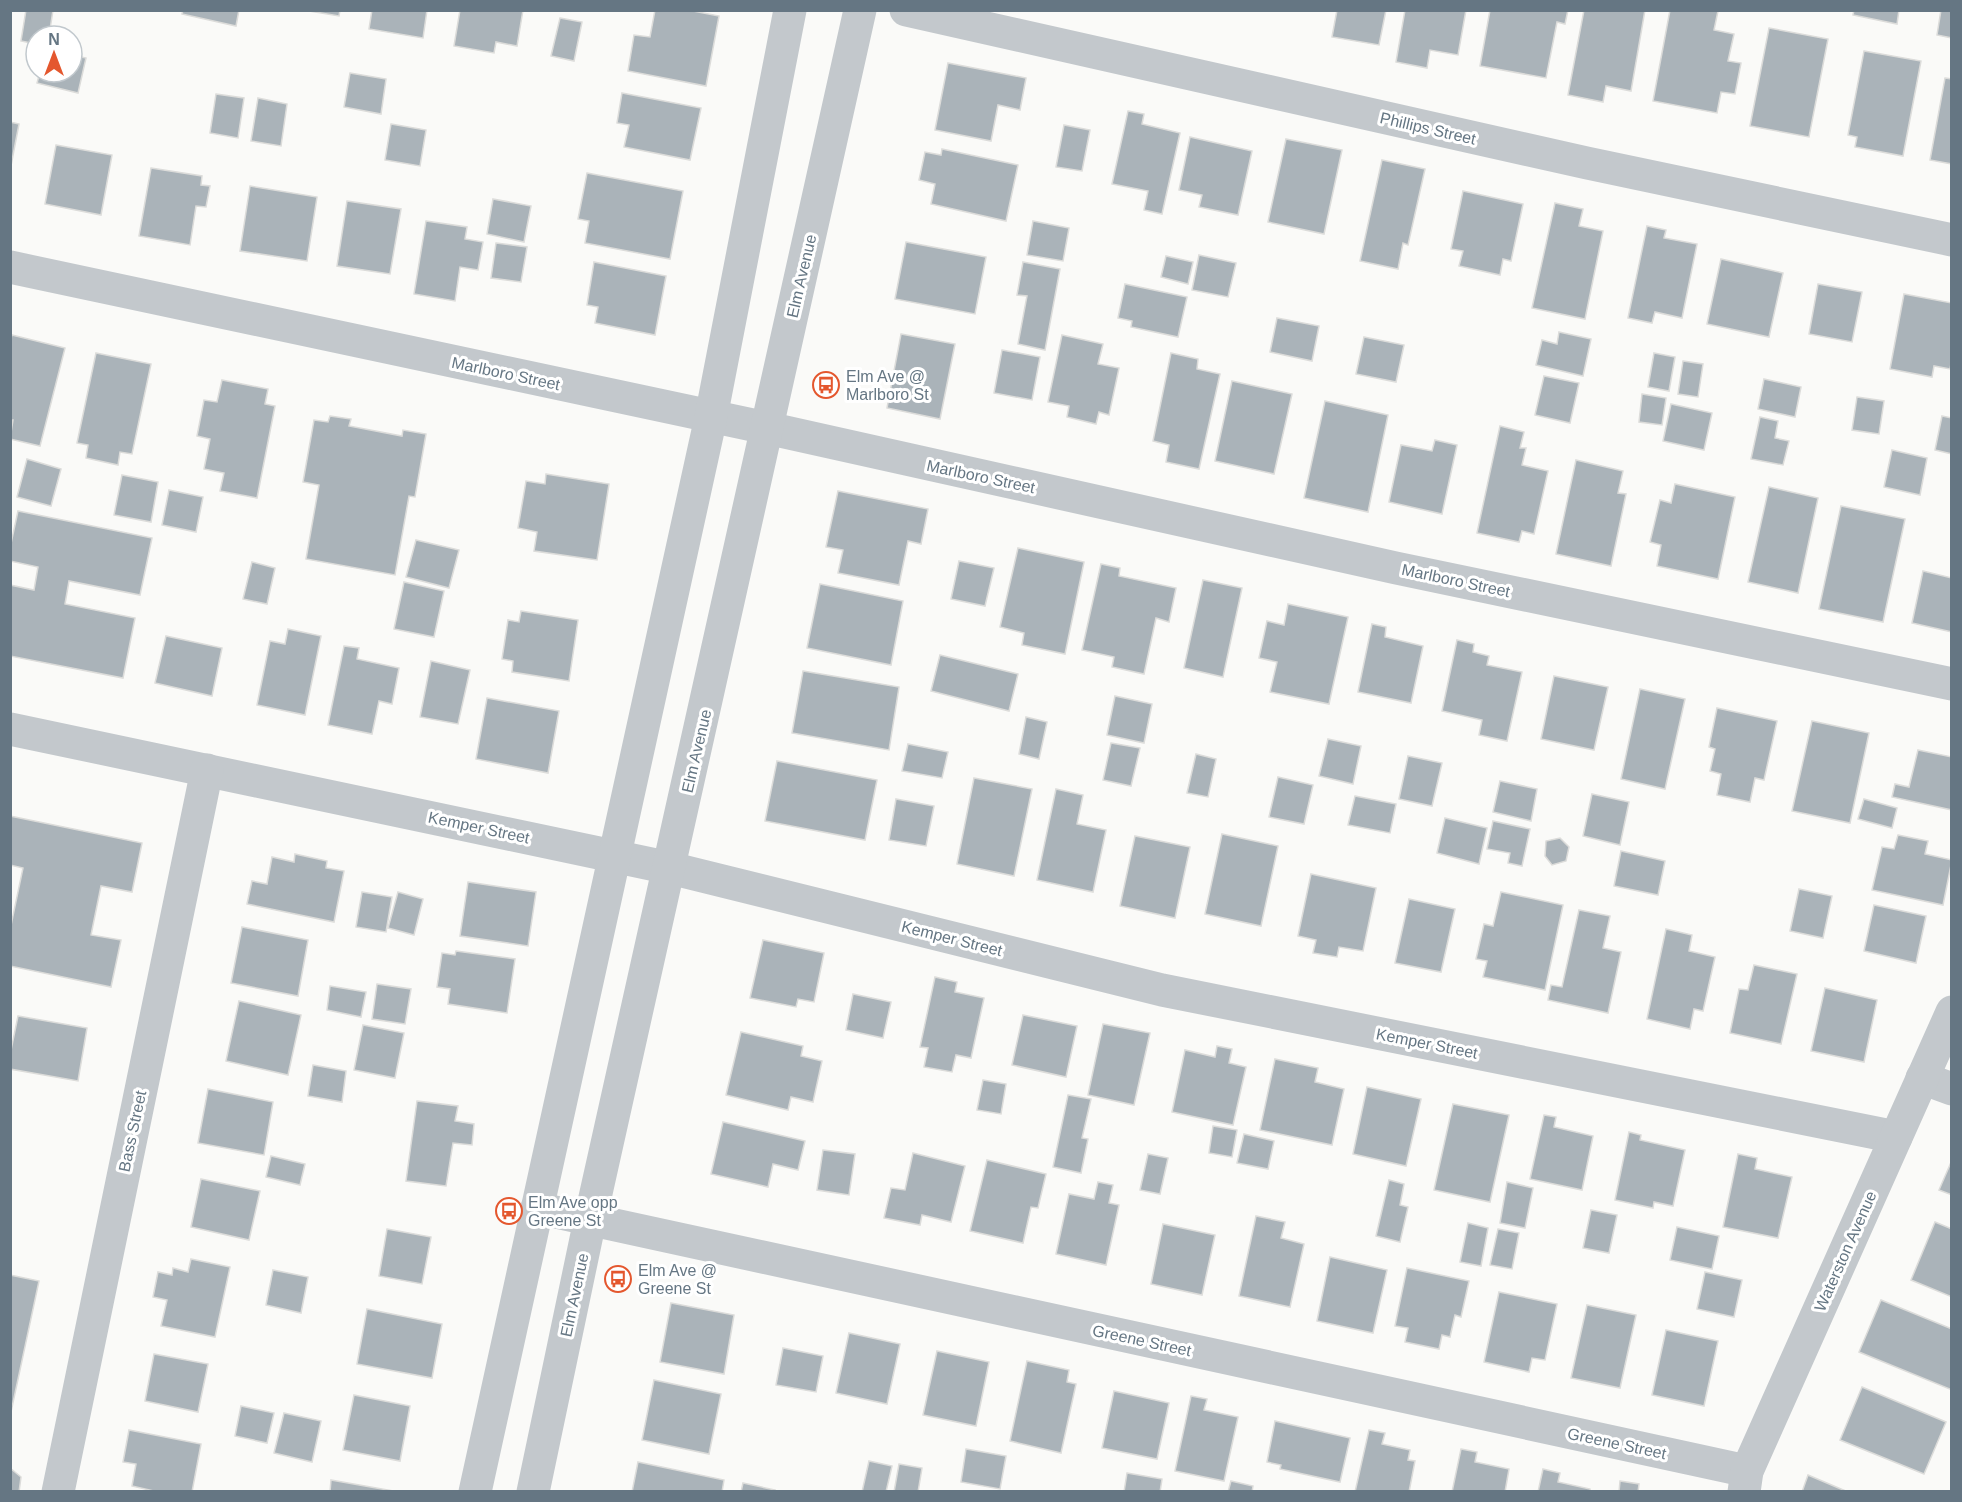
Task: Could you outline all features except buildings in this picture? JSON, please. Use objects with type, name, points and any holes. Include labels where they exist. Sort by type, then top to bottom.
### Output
[{"type":"street","points":[[475,1491],[711,417],[790,10]]},
{"type":"street","name":"Elm Avenue","points":[[533,1491],[590,1220],[860,10]]},
{"type":"street","name":"Phillips Street","points":[[906,10],[1587,163],[1952,240]]},
{"type":"street","name":"Marlboro Street","points":[[10,267],[767,428],[1385,565],[1952,684]]},
{"type":"street","name":"Kemper Street","points":[[10,729],[670,867],[1162,990],[1896,1137]]},
{"type":"street","name":"Bass Street","points":[[58,1491],[207,770]]},
{"type":"street","name":"Waterston Avenue","points":[[1745,1481],[1896,1137],[1937,1083],[1952,1012]]},
{"type":"street","name":"Greene Street","points":[[537,1209],[1745,1481]]},
{"type":"place","name":"Elm Ave @ Marlboro St","points":[[826,385]]},
{"type":"place","name":"Elm Ave opp Greene St","points":[[509,1211]]},
{"type":"place","name":"Elm Ave @ Greene St","points":[[618,1279]]}]
